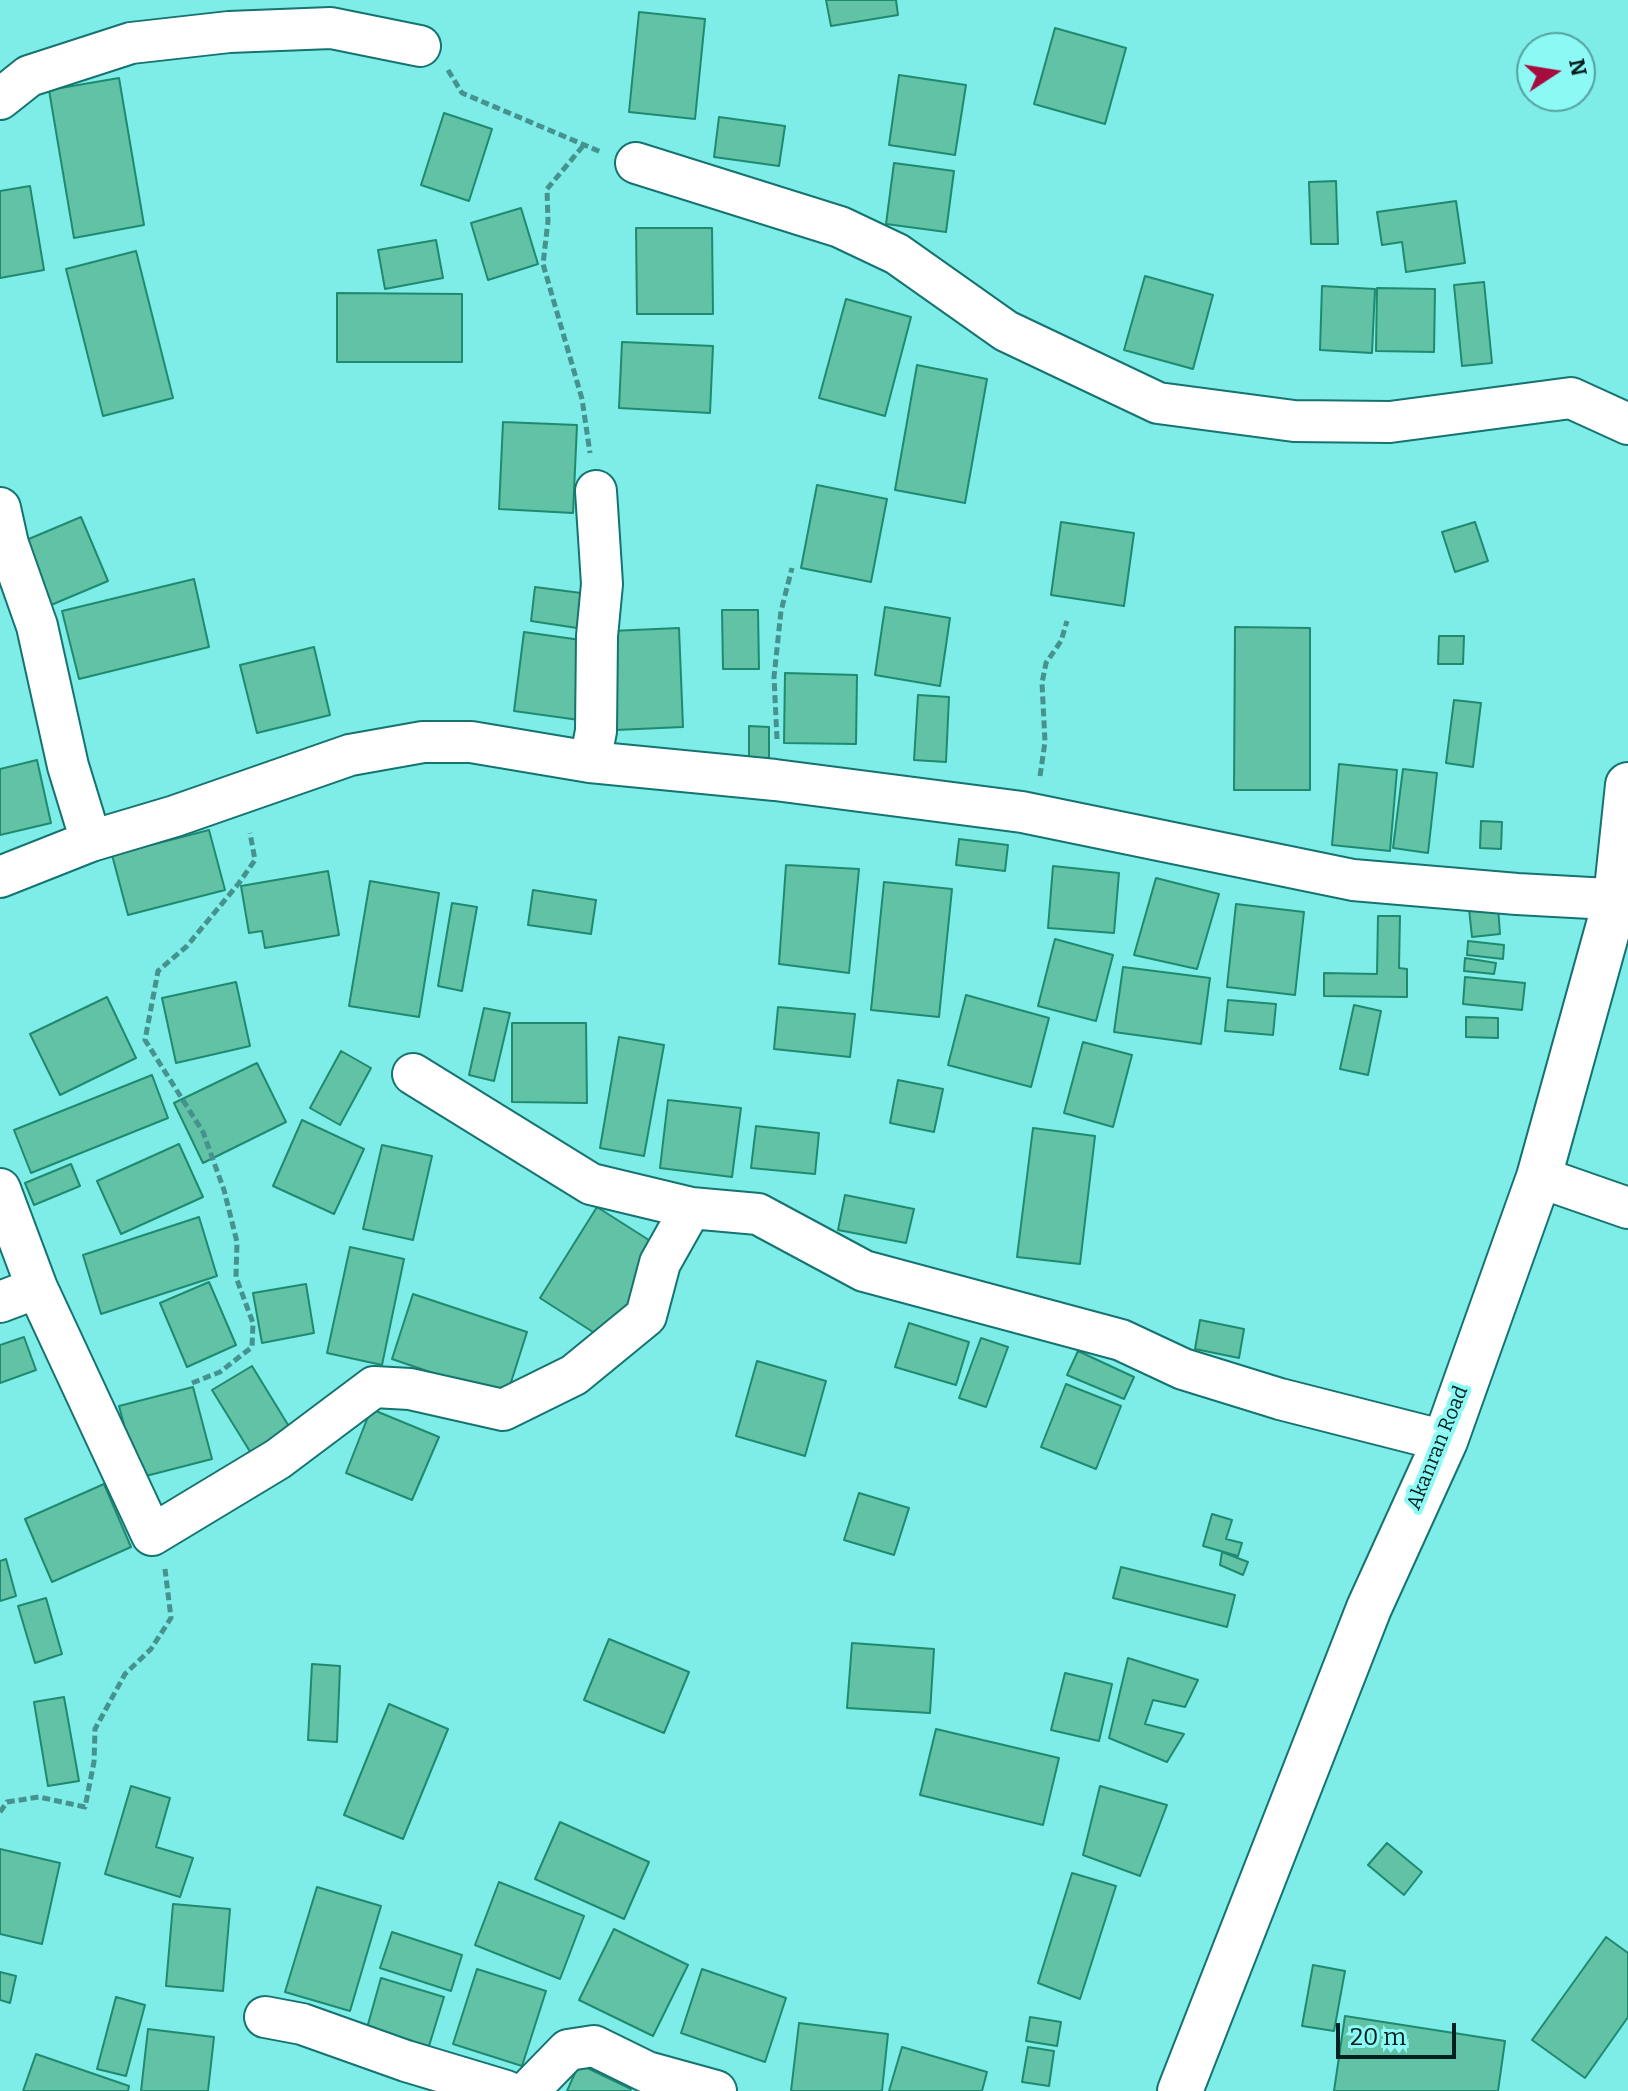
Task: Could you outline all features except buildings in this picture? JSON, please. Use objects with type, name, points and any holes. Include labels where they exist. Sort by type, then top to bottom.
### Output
[{"type":"main road","name":"Akanran Road","points":[[1180,2091],[1369,1608],[1445,1441],[1539,1177],[1622,900],[1628,785]]},
{"type":"street","points":[[0,99],[29,76],[131,43],[229,32],[331,28],[420,46]]},
{"type":"street","points":[[636,163],[840,227],[897,254],[1006,331],[1158,403],[1294,421],[1390,422],[1571,398],[1628,424]]},
{"type":"street","points":[[590,762],[596,731],[597,636],[602,584],[596,491]]},
{"type":"street","points":[[0,508],[8,544],[37,626],[68,766],[91,841]]},
{"type":"street","points":[[0,877],[91,841],[350,755],[423,742],[471,742],[590,762],[775,780],[1046,817],[1353,880],[1622,900]]},
{"type":"street","points":[[413,1074],[591,1184],[691,1208],[758,1214],[864,1271],[1121,1340],[1183,1369],[1280,1399],[1445,1441]]},
{"type":"street","points":[[1539,1177],[1628,1208]]},
{"type":"street","points":[[0,1189],[37,1288],[152,1535],[278,1459],[374,1387],[410,1389],[503,1410],[574,1375],[646,1316],[660,1263],[691,1208]]},
{"type":"street","points":[[0,1302],[37,1288]]},
{"type":"street","points":[[265,2017],[302,2024],[406,2061],[506,2091]]},
{"type":"street","points":[[528,2091],[568,2050],[594,2046],[647,2072],[716,2091]]},
{"type":"path","points":[[420,46],[446,67],[462,93],[583,146],[636,163]]},
{"type":"path","points":[[583,146],[547,189],[548,221],[543,264],[582,399],[596,491]]},
{"type":"path","points":[[775,780],[778,756],[774,677],[781,611],[792,568]]},
{"type":"path","points":[[1046,817],[1041,786],[1045,742],[1042,683],[1046,663],[1061,641],[1067,621]]},
{"type":"path","points":[[192,1383],[220,1372],[252,1347],[253,1323],[236,1277],[237,1242],[224,1190],[203,1132],[145,1040],[158,971],[187,946],[255,860],[242,792]]},
{"type":"path","points":[[0,1812],[7,1802],[39,1797],[85,1807],[94,1762],[95,1729],[125,1674],[151,1649],[171,1618],[167,1575],[152,1535]]}]
